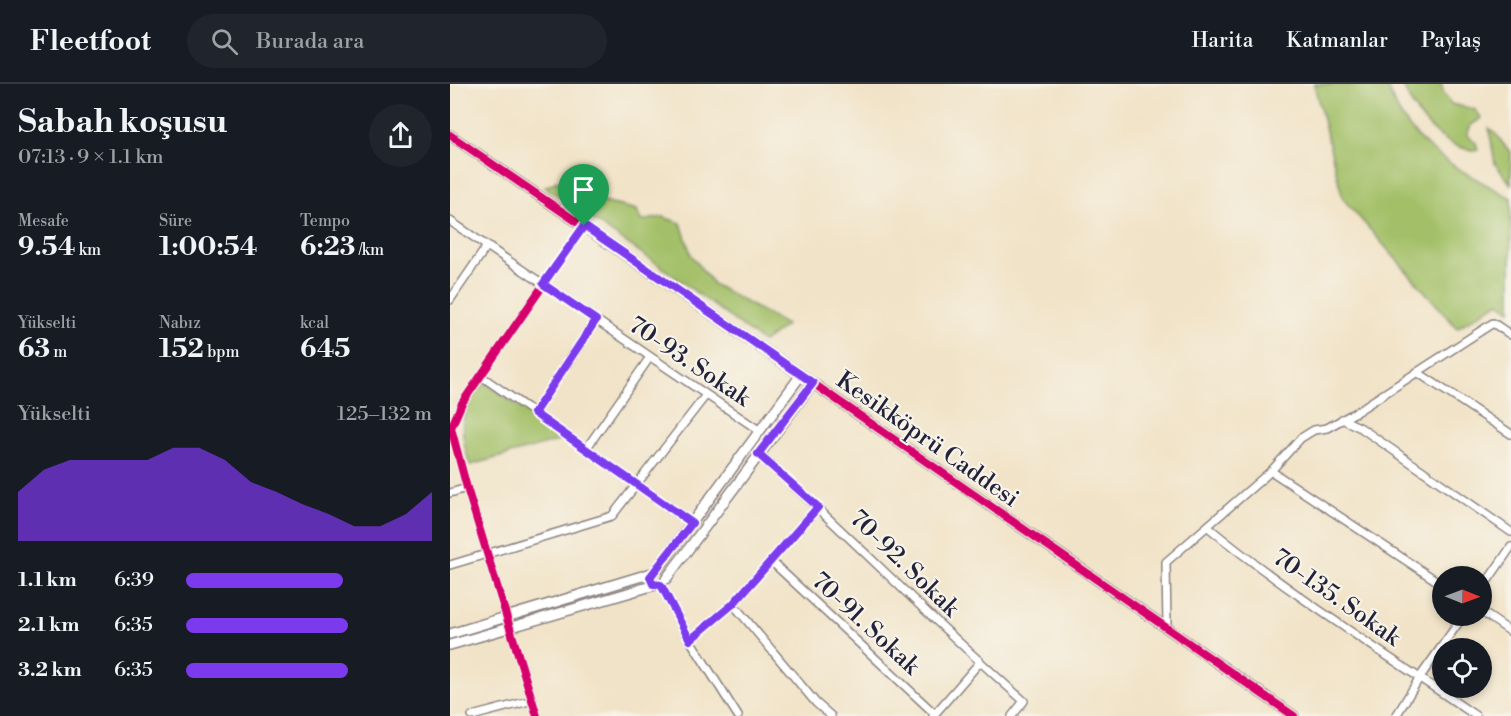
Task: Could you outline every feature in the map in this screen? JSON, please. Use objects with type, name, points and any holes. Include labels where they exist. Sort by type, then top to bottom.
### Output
[{"type":"street","name":"Kesikköprü Caddesi","points":[[450,135],[1294,716]]},
{"type":"street","name":"70-93. Sokak","points":[[450,221],[760,431]]},
{"type":"street","points":[[537,716],[450,428],[462,403],[584,226]]},
{"type":"street","points":[[450,300],[487,246]]},
{"type":"street","points":[[534,413],[596,320]]},
{"type":"street","points":[[1167,629],[1166,562],[1271,471],[1301,438],[1314,430],[1327,428],[1493,323],[1511,335]]},
{"type":"street","points":[[586,449],[650,357]]},
{"type":"street","points":[[1417,372],[1511,434]]},
{"type":"street","points":[[661,583],[651,581],[654,571],[801,375]]},
{"type":"street","points":[[481,376],[692,523]]},
{"type":"street","points":[[450,645],[661,583],[813,383]]},
{"type":"street","points":[[450,565],[612,516],[706,395]]},
{"type":"street","points":[[1342,419],[1361,428],[1511,532]]},
{"type":"street","name":"70-92. Sokak","points":[[758,454],[818,507],[1024,701],[1012,716]]},
{"type":"street","points":[[1271,471],[1432,578]]},
{"type":"street","points":[[450,493],[467,488]]},
{"type":"street","points":[[690,640],[733,604],[818,507]]},
{"type":"street","name":"70-135. Sokak","points":[[1208,527],[1240,554],[1305,600],[1476,716]]},
{"type":"street","points":[[1492,575],[1511,547]]},
{"type":"street","name":"70-91. Sokak","points":[[771,561],[934,715]]},
{"type":"street","points":[[450,634],[508,618],[654,571],[663,571],[661,583],[690,640],[738,716]]},
{"type":"street","points":[[733,604],[816,703],[831,716]]},
{"type":"street","points":[[1492,619],[1511,632]]},
{"type":"street","points":[[1395,716],[1456,626]]},
{"type":"street","points":[[934,715],[980,662]]},
{"type":"street","points":[[472,716],[533,700]]},
{"type":"green space","points":[[1314,84],[1387,84],[1406,124],[1420,139],[1454,166],[1511,198],[1511,310],[1499,302],[1457,328],[1343,199]]},
{"type":"green space","points":[[1403,84],[1441,84],[1451,104],[1474,109],[1482,118],[1471,125],[1467,135],[1476,143],[1478,150],[1466,149],[1454,144],[1432,129],[1414,107]]},
{"type":"green space","points":[[1489,128],[1511,152],[1511,184],[1495,164]]},
{"type":"green space","points":[[557,181],[577,196],[637,210],[641,221],[663,217],[681,223],[691,255],[713,284],[786,325],[763,342],[666,270],[545,187]]},
{"type":"green space","points":[[485,383],[565,439],[470,465],[464,442],[463,421],[470,402]]},
{"type":"cycle path","points":[[450,135],[1294,716]]},
{"type":"cycle path","points":[[537,716],[467,488],[451,428],[462,403],[584,226]]},
{"type":"route","points":[[584,226],[813,383],[758,454],[818,507],[733,604],[690,640],[661,585],[653,584],[650,577],[692,523],[534,413],[596,320],[543,284],[584,226]]}]
